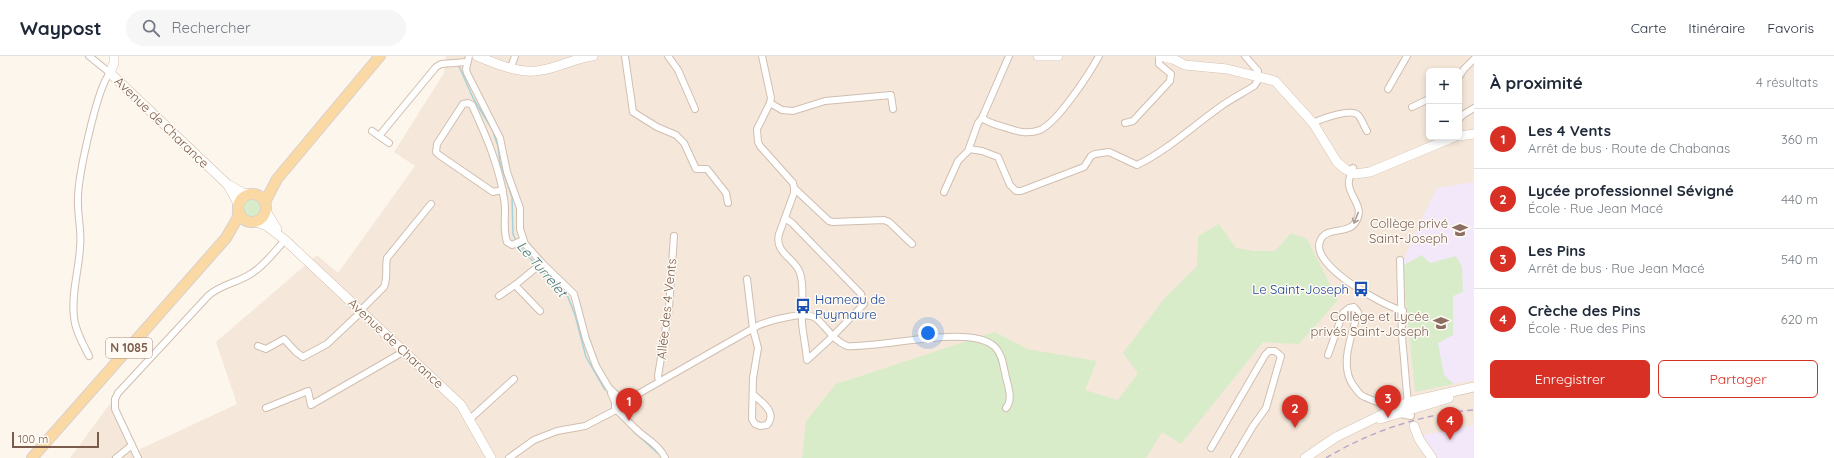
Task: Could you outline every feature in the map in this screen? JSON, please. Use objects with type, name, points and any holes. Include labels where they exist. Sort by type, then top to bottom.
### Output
[{"type":"main road","points":[[277,179],[252,194],[242,198],[239,208],[242,218],[253,222],[263,218],[266,206],[277,179],[380,56]]},
{"type":"main road","points":[[252,194],[266,206]]},
{"type":"main road","name":"N 1085","points":[[32,458],[226,238],[237,219],[239,208]]},
{"type":"main road","name":"N 1085","points":[[226,238],[253,222]]},
{"type":"street","points":[[89,56],[110,73],[105,79],[102,87],[93,120],[82,169],[78,198],[80,246],[73,303],[74,318],[89,356]]},
{"type":"street","name":"Avenue de Charance","points":[[114,56],[110,73],[227,184],[243,193],[252,194]]},
{"type":"street","points":[[477,56],[534,72],[588,56],[593,56]]},
{"type":"street","points":[[512,67],[515,56]]},
{"type":"street","points":[[625,56],[633,112],[657,127],[676,135],[684,143],[696,169],[707,170],[726,193],[728,203]]},
{"type":"street","points":[[668,56],[678,70],[696,109]]},
{"type":"street","points":[[762,56],[770,103],[757,129],[758,142],[760,146],[793,184],[794,188],[829,221],[884,220],[889,222],[912,244]]},
{"type":"street","points":[[944,192],[958,160],[969,149],[978,122],[982,118],[1008,56]]},
{"type":"street","points":[[1038,56],[1058,56]]},
{"type":"street","points":[[982,118],[987,122],[1017,132],[1023,133],[1040,130],[1049,125],[1086,79],[1099,56]]},
{"type":"street","points":[[1125,123],[1133,121],[1170,81],[1172,74],[1159,64],[1160,56],[1173,59],[1185,65],[1227,68],[1275,81],[1313,123],[1340,165],[1364,174],[1447,140]]},
{"type":"street","points":[[969,149],[982,151],[998,157],[1010,185],[1016,191],[1021,191],[1084,167],[1090,156],[1095,154],[1109,152],[1137,165],[1148,160],[1186,134],[1221,106],[1254,86],[1258,76],[1256,68],[1245,56]]},
{"type":"street","points":[[1388,89],[1407,56]]},
{"type":"street","points":[[379,136],[436,67],[441,64],[468,59],[467,73],[500,138],[507,172],[520,208],[520,229],[522,240],[539,266],[574,294],[591,354],[609,388],[627,418],[639,432],[661,450],[665,458]]},
{"type":"street","points":[[1462,72],[1474,59]]},
{"type":"street","points":[[770,103],[782,110],[793,112],[825,101],[891,95],[892,109]]},
{"type":"street","points":[[1412,107],[1426,101]]},
{"type":"street","points":[[502,190],[493,192],[436,152],[437,144],[463,104],[468,103],[472,105],[492,148],[505,200],[505,235],[507,242],[513,244],[522,240]]},
{"type":"street","points":[[1462,116],[1474,108]]},
{"type":"street","points":[[1313,123],[1328,117],[1353,112],[1358,114],[1367,132]]},
{"type":"street","points":[[372,131],[389,143]]},
{"type":"street","points":[[1462,135],[1474,134]]},
{"type":"street","points":[[1352,170],[1348,182],[1349,189],[1359,209],[1356,221],[1353,226],[1346,230],[1325,235],[1320,242],[1323,256],[1337,274],[1386,304],[1403,311]]},
{"type":"street","name":"Avenue de Charance","points":[[227,184],[239,208]]},
{"type":"street","points":[[785,218],[792,223],[861,294],[864,304],[807,360],[802,321],[803,315],[800,274],[778,245],[778,234],[794,193],[794,188]]},
{"type":"street","points":[[258,346],[266,350],[284,339],[296,352],[304,357],[328,344],[384,288],[386,283],[385,266],[387,258],[431,204]]},
{"type":"street","name":"Avenue de Charance","points":[[266,206],[271,221],[285,240]]},
{"type":"street","name":"Avenue de Charance","points":[[253,222],[267,226],[285,240],[403,352],[446,389],[462,405],[491,458]]},
{"type":"street","name":"Allée des 4 Vents","points":[[659,381],[658,376],[669,308],[674,236]]},
{"type":"street","points":[[138,458],[115,409],[115,399],[118,394],[208,296],[222,286],[251,274],[269,258],[285,240]]},
{"type":"street","points":[[1400,260],[1403,311],[1402,336],[1411,415],[1420,439],[1432,458]]},
{"type":"street","points":[[499,296],[539,266]]},
{"type":"street","points":[[747,279],[752,329],[758,342],[753,394],[752,419],[760,426],[767,425],[770,421],[771,415],[769,409],[753,394]]},
{"type":"street","points":[[515,285],[540,310]]},
{"type":"street","points":[[1328,356],[1343,313],[1349,308],[1354,307],[1358,312],[1346,360],[1347,373],[1352,385],[1363,397],[1382,404],[1393,414]]},
{"type":"street","points":[[509,458],[538,438],[585,426],[659,381],[752,329],[768,322],[803,315],[814,317],[843,345],[853,347],[946,338],[962,338],[986,342],[995,347],[1000,354],[1010,394],[1010,402],[1006,408]]},
{"type":"street","points":[[1211,448],[1265,355],[1269,351],[1275,351],[1281,356],[1268,403],[1234,458]]},
{"type":"street","points":[[266,408],[308,391],[311,405],[403,352]]},
{"type":"street","points":[[470,419],[514,379]]},
{"type":"street","points":[[1411,415],[1429,397],[1474,387]]},
{"type":"street","points":[[1306,458],[1336,437],[1359,426],[1393,414],[1411,415],[1474,391]]},
{"type":"street","points":[[1359,426],[1393,414]]},
{"type":"street","points":[[116,458],[132,445]]},
{"type":"shaded area","points":[[446,56],[1474,56],[1474,458],[70,458],[112,401],[138,450],[237,404],[216,342],[317,255],[338,273],[415,166],[394,152],[444,73]]},
{"type":"shaded area","name":"Collège et Lycée privés Saint-Joseph","points":[[1474,182],[1474,380],[1415,392],[1402,266],[1410,244],[1437,188]]},
{"type":"shaded area","points":[[1474,425],[1473,458],[1438,458],[1423,435]]},
{"type":"green space","points":[[251,198],[255,198],[255,200],[263,205],[262,213],[255,219],[247,217],[242,210],[244,202]]},
{"type":"green space","points":[[1219,224],[1236,248],[1254,251],[1275,251],[1291,233],[1307,239],[1338,300],[1299,344],[1263,342],[1181,444],[1162,432],[1146,458],[802,458],[806,421],[836,384],[995,332],[1027,349],[1097,361],[1085,390],[1118,400],[1138,373],[1123,353],[1164,299],[1197,266],[1198,236]]},
{"type":"green space","points":[[1422,255],[1430,263],[1456,256],[1462,267],[1463,292],[1453,296],[1453,335],[1438,343],[1444,375],[1454,384],[1415,392],[1402,266]]},
{"type":"waterway","name":"Le Turrelet","points":[[458,64],[473,98],[492,129],[498,146],[500,163],[512,197],[513,234],[516,241]]},
{"type":"waterway","name":"Le Turrelet","points":[[518,245],[537,266]]},
{"type":"waterway","name":"Le Turrelet","points":[[539,268],[568,297],[575,315],[586,357],[605,390]]},
{"type":"waterway","name":"Le Turrelet","points":[[634,432],[661,456]]},
{"type":"railway","points":[[1326,458],[1343,448],[1397,425],[1435,415],[1474,410]]},
{"type":"place","name":"Collège privé Saint-Joseph","points":[[1460,230]]},
{"type":"place","name":"Le Saint-Joseph","points":[[1361,289]]},
{"type":"place","name":"Hameau de Puymaure","points":[[803,306]]},
{"type":"place","name":"Collège et Lycée privés Saint-Joseph","points":[[1441,323]]},
{"type":"place","name":"Les Pins","points":[[1388,418]]},
{"type":"place","name":"Les 4 Vents","points":[[629,421]]},
{"type":"place","name":"Lycée professionnel Sévigné","points":[[1295,428]]},
{"type":"place","name":"Crèche des Pins","points":[[1450,440]]}]
